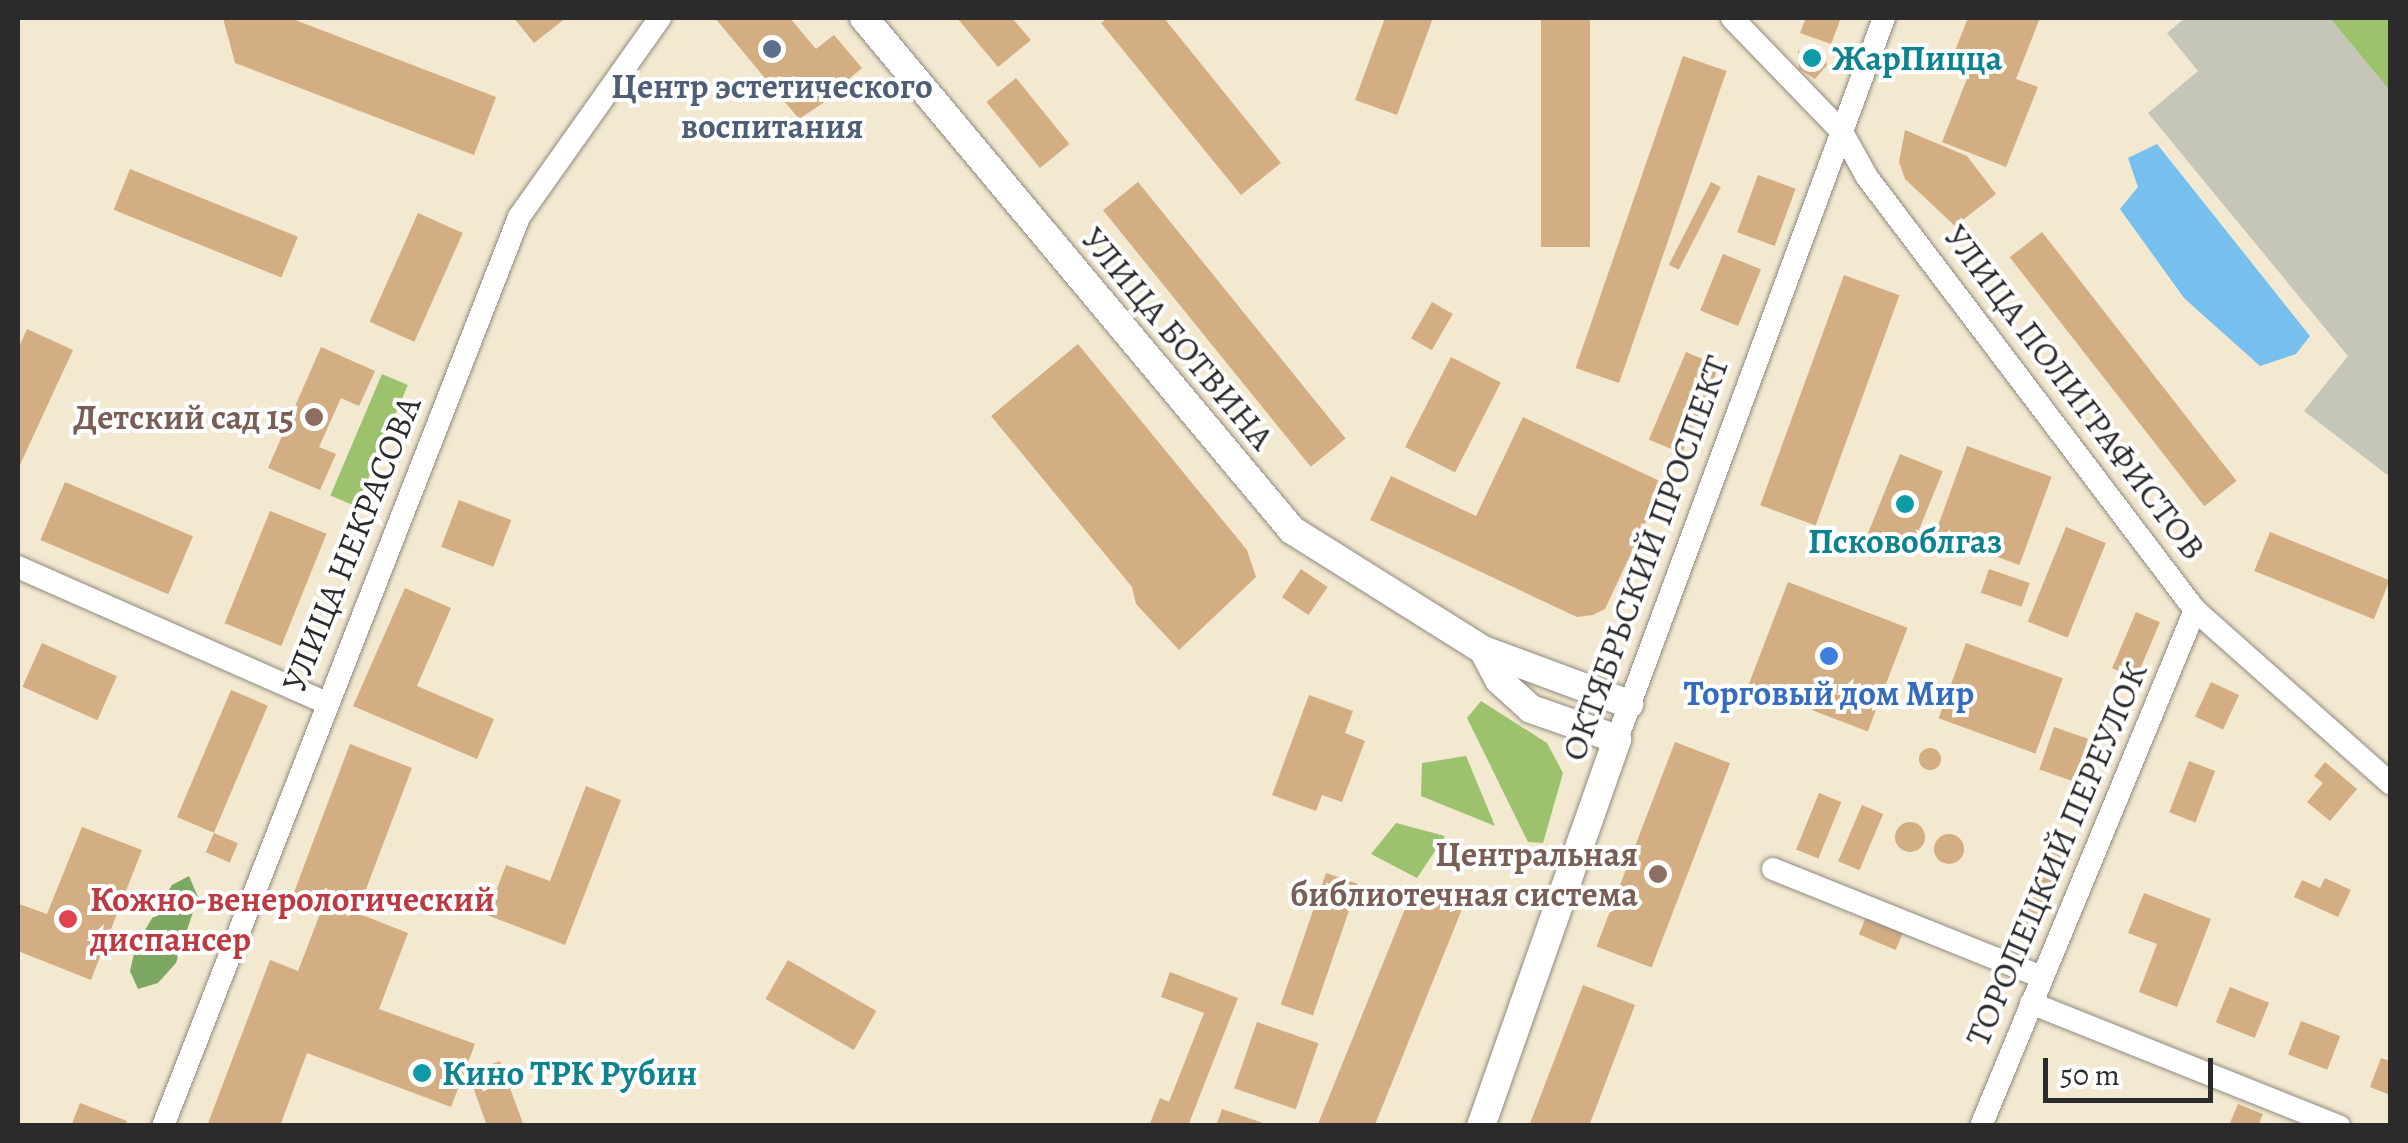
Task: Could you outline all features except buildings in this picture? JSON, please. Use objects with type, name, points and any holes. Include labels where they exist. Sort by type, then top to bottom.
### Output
[{"type":"main road","name":"УЛИЦА БОТВИНА","points":[[864,18],[1292,530],[1483,650],[1629,704]]},
{"type":"main road","name":"УЛИЦА БОТВИНА","points":[[1483,650],[1499,680],[1531,709],[1617,740]]},
{"type":"main road","name":"ОКТЯБРЬСКИЙ ПРОСПЕКТ","points":[[1481,1126],[1617,740]]},
{"type":"street","name":"УЛИЦА НЕКРАСОВА","points":[[163,1126],[519,218],[660,18]]},
{"type":"street","name":"УЛИЦА ПОЛИГРАФИСТОВ","points":[[1732,18],[1842,132],[1867,178],[2195,610],[2390,783]]},
{"type":"street","name":"ОКТЯБРЬСКИЙ ПРОСПЕКТ","points":[[1617,740],[1884,18]]},
{"type":"street","points":[[18,567],[326,704]]},
{"type":"street","name":"ТОРОПЕЦКИЙ ПЕРЕУЛОК","points":[[1981,1126],[2195,610]]},
{"type":"street","points":[[1773,869],[2042,977]]},
{"type":"street","points":[[2031,1004],[2340,1126]]},
{"type":"shaded area","points":[[2185,18],[2330,18],[2390,91],[2390,477],[2304,411],[2348,356],[2148,113],[2198,71],[2167,33]]},
{"type":"green space","points":[[2330,18],[2390,18],[2390,91]]},
{"type":"green space","points":[[382,374],[408,385],[356,506],[330,496]]},
{"type":"green space","points":[[1481,701],[1547,743],[1563,773],[1543,843],[1528,842],[1467,718]]},
{"type":"green space","points":[[1466,756],[1495,826],[1421,796],[1422,763]]},
{"type":"green space","points":[[1396,823],[1445,836],[1417,878],[1371,854]]},
{"type":"green space","points":[[189,876],[198,897],[176,963],[158,983],[138,989],[130,971],[136,945],[172,885]]},
{"type":"water","points":[[2157,144],[2310,336],[2296,354],[2260,366],[2184,298],[2120,209],[2138,187],[2128,158]]},
{"type":"place","name":"Центр эстетического воспитания","points":[[772,49]]},
{"type":"place","name":"ЖарПицца","points":[[1812,58]]},
{"type":"place","name":"Детский сад 15","points":[[314,417]]},
{"type":"place","name":"Псковоблгаз","points":[[1905,504]]},
{"type":"place","name":"Торговый дом Мир","points":[[1829,656]]},
{"type":"place","name":"Центральная библиотечная система","points":[[1658,874]]},
{"type":"place","name":"Кожно-венерологический диспансер","points":[[68,919]]},
{"type":"place","name":"Кино ТРК Рубин","points":[[422,1073]]}]
